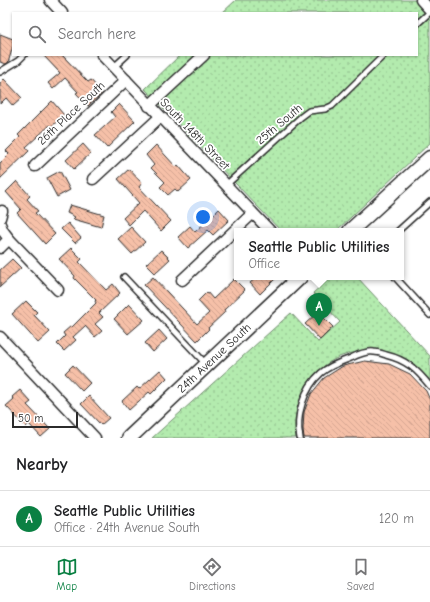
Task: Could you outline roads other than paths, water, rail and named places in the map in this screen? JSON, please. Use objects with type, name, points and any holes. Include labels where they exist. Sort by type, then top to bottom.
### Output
[{"type":"street","points":[[50,0],[61,12]]},
{"type":"street","points":[[421,0],[430,11]]},
{"type":"street","name":"South 148th Street","points":[[103,56],[267,228]]},
{"type":"street","points":[[149,106],[203,56]]},
{"type":"street","name":"26th Place South","points":[[35,166],[126,80]]},
{"type":"street","points":[[93,179],[160,117]]},
{"type":"street","points":[[353,228],[430,158]]},
{"type":"street","points":[[237,228],[252,214]]},
{"type":"street","points":[[0,224],[9,239],[58,290]]},
{"type":"street","points":[[182,280],[234,231]]},
{"type":"street","points":[[0,248],[9,239]]},
{"type":"street","name":"24th Avenue South","points":[[129,438],[297,280]]},
{"type":"street","points":[[0,337],[95,438]]},
{"type":"lane","points":[[418,23],[430,11]]},
{"type":"lane","points":[[0,72],[18,61],[23,56]]},
{"type":"lane","points":[[114,67],[126,56]]},
{"type":"lane","name":"25th South","points":[[226,185],[309,111],[325,109],[332,106],[383,56]]},
{"type":"lane","points":[[401,228],[430,202]]},
{"type":"lane","points":[[124,278],[207,365]]},
{"type":"lane","points":[[398,280],[430,315]]},
{"type":"lane","points":[[300,438],[298,432],[300,405],[311,386],[320,374],[336,364],[355,356],[374,351],[400,358],[420,373],[430,386]]},
{"type":"place","name":"Seattle Public Utilities","points":[[319,326]]}]
